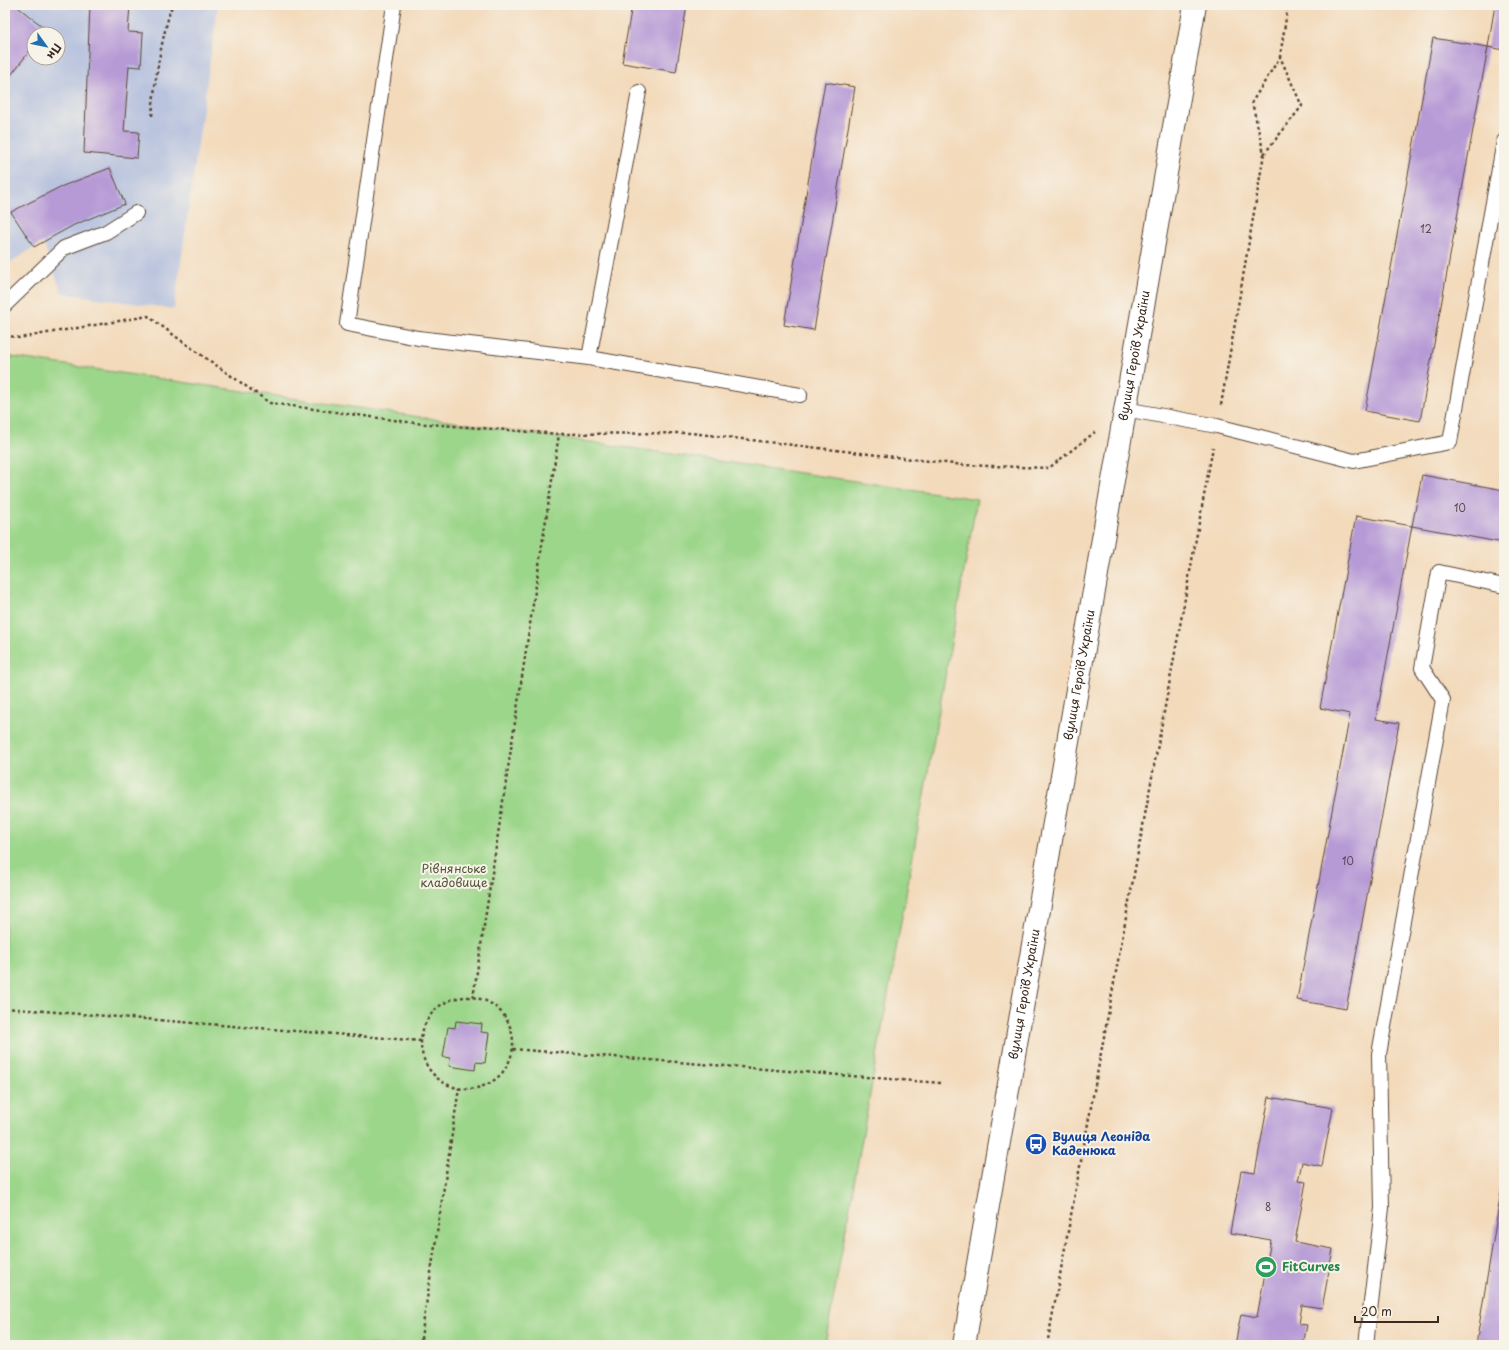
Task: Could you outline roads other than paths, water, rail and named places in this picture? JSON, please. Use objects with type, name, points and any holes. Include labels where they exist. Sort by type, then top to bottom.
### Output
[{"type":"main road","name":"вулиця Героїв України","points":[[964,1345],[1195,5]]},
{"type":"lane","points":[[394,5],[347,324],[418,338],[589,358],[800,395]]},
{"type":"lane","points":[[589,358],[639,92]]},
{"type":"lane","points":[[1125,409],[1217,426],[1354,461],[1450,442],[1504,141]]},
{"type":"lane","points":[[5,305],[64,248],[106,232],[136,213]]},
{"type":"lane","points":[[1366,1345],[1382,1208],[1379,1054],[1443,700],[1422,668],[1438,572],[1504,586]]},
{"type":"place","name":"Вулиця Леоніда Каденюка","points":[[1036,1144]]},
{"type":"place","name":"FitCurves","points":[[1266,1267]]},
{"type":"park label","name":"Рівнянське кладовище","points":[[454,876]]}]
